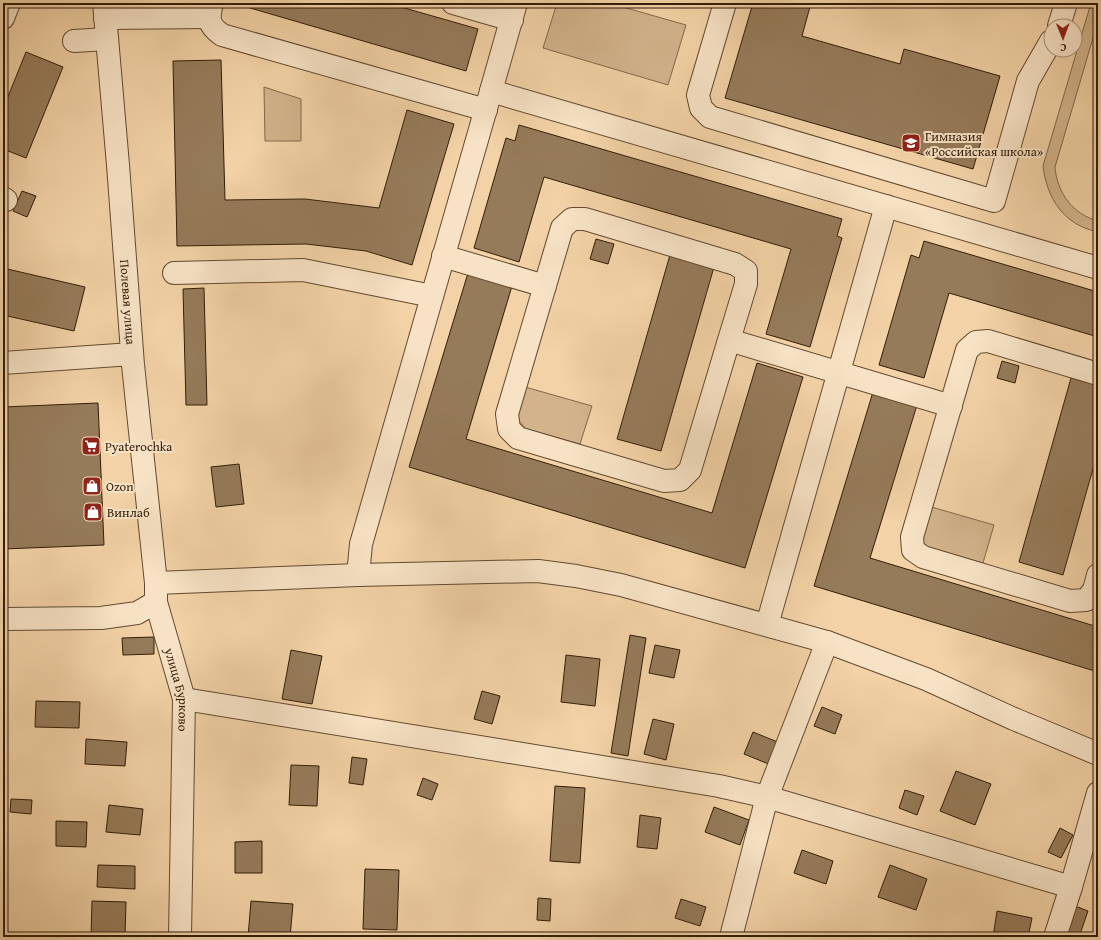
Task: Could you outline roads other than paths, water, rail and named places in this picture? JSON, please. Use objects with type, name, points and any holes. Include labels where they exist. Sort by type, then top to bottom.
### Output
[{"type":"street","points":[[3,18],[9,3]]},
{"type":"street","points":[[358,575],[361,544],[514,12],[453,3]]},
{"type":"street","points":[[725,3],[698,95],[701,108],[710,117],[994,201]]},
{"type":"street","points":[[1061,18],[1066,3]]},
{"type":"street","points":[[104,10],[210,10],[213,28],[222,35],[488,100],[886,206],[1098,268]]},
{"type":"street","name":"Полевая улица","points":[[104,10],[118,165],[132,354],[156,592]]},
{"type":"street","points":[[74,41],[107,39]]},
{"type":"street","points":[[984,235],[1028,81],[1043,55]]},
{"type":"street","points":[[766,625],[886,206]]},
{"type":"street","points":[[572,219],[585,219],[593,221],[735,264],[746,271],[746,284],[729,340],[690,470],[680,480],[664,481],[518,438],[509,429],[507,414],[562,228],[572,219]]},
{"type":"street","points":[[444,256],[545,286]]},
{"type":"street","points":[[174,274],[303,270],[432,296]]},
{"type":"street","points":[[729,340],[951,406]]},
{"type":"street","points":[[1098,374],[988,341],[976,342],[968,350],[912,537],[913,550],[923,557],[1070,601],[1086,600],[1094,590],[1098,575]]},
{"type":"street","points":[[3,363],[132,354]]},
{"type":"street","points":[[3,619],[101,618],[137,613],[156,592],[358,575],[538,572],[576,576],[621,585],[827,642],[926,679],[1014,719],[1098,754]]},
{"type":"street","name":"улица Бурково","points":[[156,592],[184,699],[180,937]]},
{"type":"street","points":[[731,937],[767,797],[827,642]]},
{"type":"street","points":[[184,699],[718,786],[767,797],[1071,887]]},
{"type":"street","points":[[1055,937],[1098,793]]},
{"type":"place","name":"Гимназия «Российская школа»","points":[[911,143]]},
{"type":"place","name":"Pyaterochka","points":[[91,446]]},
{"type":"place","name":"Ozon","points":[[92,486]]},
{"type":"place","name":"Винлаб","points":[[93,512]]}]
